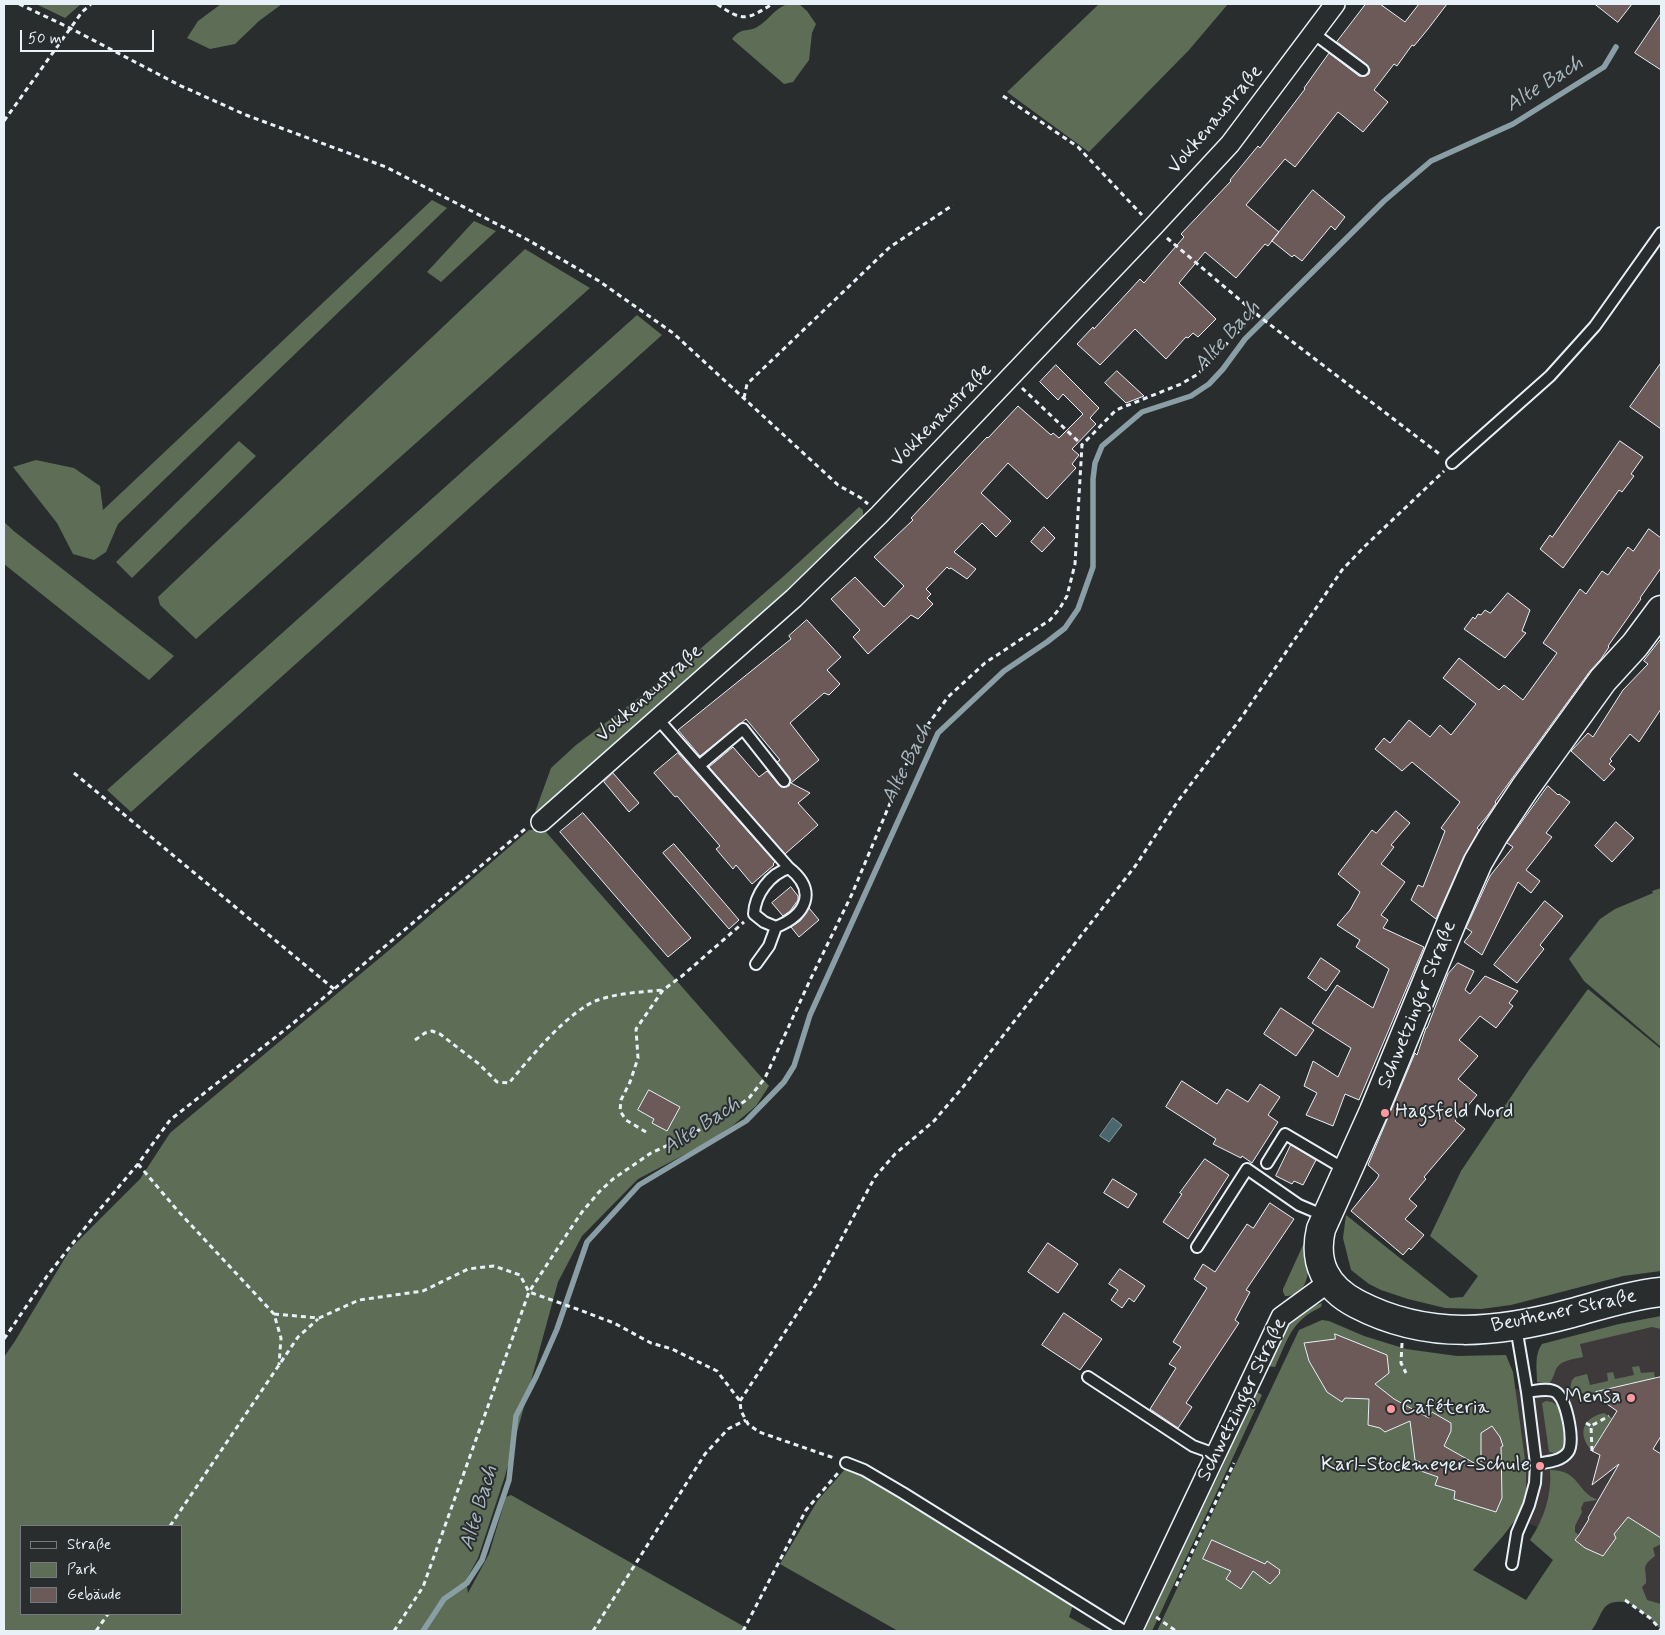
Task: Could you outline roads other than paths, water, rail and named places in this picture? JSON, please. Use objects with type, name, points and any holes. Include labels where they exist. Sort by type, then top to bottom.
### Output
[{"type":"main road","name":"Schwetzinger Straße","points":[[1329,1282],[1323,1272],[1318,1252],[1318,1241],[1326,1216],[1374,1111],[1456,910],[1478,862],[1525,788],[1603,680],[1635,645],[1661,610]]},
{"type":"main road","name":"Beuthener Straße","points":[[1329,1282],[1356,1304],[1380,1314],[1415,1324],[1461,1330],[1485,1330],[1516,1326],[1542,1321],[1630,1297],[1661,1292]]},
{"type":"street","name":"Vokkenaustraße","points":[[541,822],[794,598],[879,515],[1230,144],[1336,4]]},
{"type":"street","name":"Schwetzinger Straße","points":[[1132,1631],[1281,1317],[1329,1282]]},
{"type":"lane","points":[[1313,33],[1363,70]]},
{"type":"lane","points":[[1452,463],[1550,376],[1595,326],[1661,233]]},
{"type":"lane","points":[[657,718],[796,874],[806,889],[805,903],[793,918],[776,927],[768,946],[756,964]]},
{"type":"lane","points":[[700,765],[742,729],[784,781]]},
{"type":"lane","points":[[776,927],[764,922],[754,914],[755,903],[760,892],[781,871],[789,868]]},
{"type":"lane","points":[[1267,1163],[1285,1134],[1347,1171]]},
{"type":"lane","points":[[1198,1247],[1247,1169],[1299,1205],[1326,1216]]},
{"type":"lane","points":[[1512,1564],[1517,1532],[1530,1505],[1535,1483],[1536,1464],[1516,1326]]},
{"type":"lane","points":[[1088,1377],[1193,1446],[1216,1454]]},
{"type":"lane","points":[[1527,1392],[1547,1390],[1556,1393],[1565,1405],[1572,1443],[1567,1454],[1557,1461],[1536,1464]]},
{"type":"lane","points":[[846,1463],[864,1470],[903,1493],[1124,1631]]},
{"type":"water","points":[[1113,1118],[1122,1125],[1109,1142],[1100,1136]]},
{"type":"waterway","name":"Alte Bach","points":[[423,1631],[444,1599],[467,1583],[482,1560],[509,1480],[516,1416],[557,1329],[587,1242],[639,1185],[746,1121],[784,1082],[794,1066],[810,1015],[938,733],[1004,671],[1065,628],[1078,609],[1093,567],[1093,479],[1095,463],[1102,446],[1142,412],[1191,396],[1209,384],[1223,369],[1245,339],[1384,201],[1431,161],[1513,124],[1604,67],[1616,47]]},
{"type":"place","name":"Hagsfeld Nord","points":[[1385,1113]]},
{"type":"place","name":"Mensa","points":[[1631,1398]]},
{"type":"place","name":"Caféteria","points":[[1391,1409]]},
{"type":"place","name":"Karl-Stockmeyer-Schule","points":[[1540,1466]]}]
